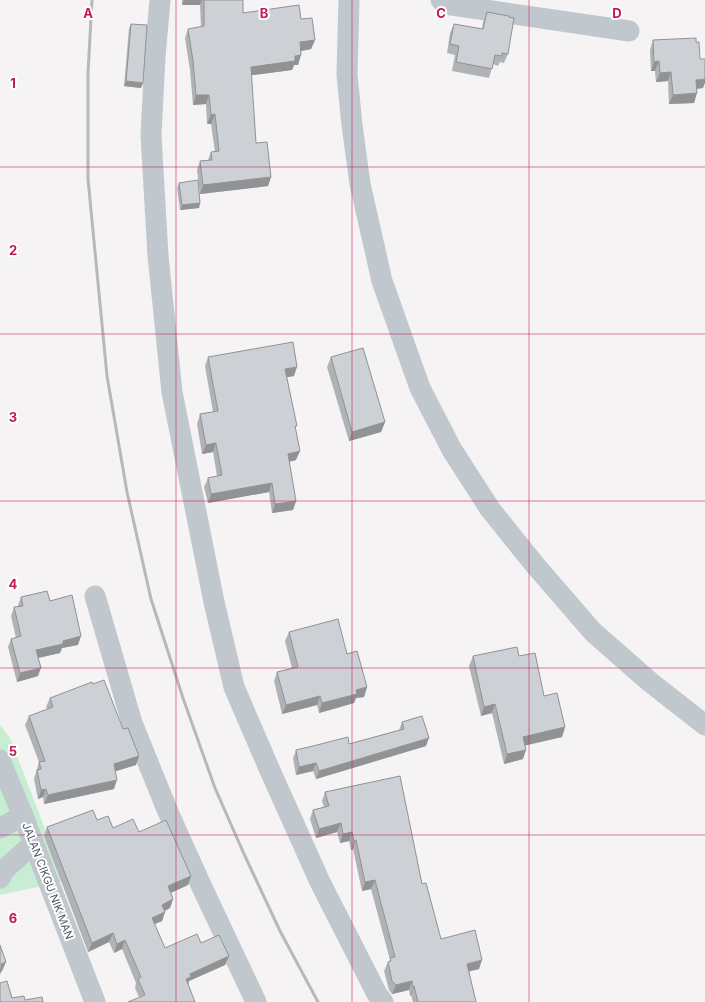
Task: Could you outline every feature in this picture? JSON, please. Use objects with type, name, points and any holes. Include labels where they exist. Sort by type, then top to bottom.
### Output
[{"type":"street","points":[[160,0],[151,135],[158,256],[172,392],[214,602],[234,686],[240,701],[320,882],[375,999]]},
{"type":"street","points":[[349,0],[347,75],[360,184],[382,281],[420,388],[452,450],[490,509],[535,565],[593,632],[650,682],[705,725]]},
{"type":"street","points":[[440,0],[445,4],[629,31]]},
{"type":"street","points":[[95,596],[132,723],[168,812],[256,1002]]},
{"type":"street","name":"JALAN CIKGU NIK MAN","points":[[0,760],[95,1002]]},
{"type":"street","points":[[0,828],[23,816]]},
{"type":"street","points":[[0,878],[4,870],[33,844]]},
{"type":"green space","points":[[0,725],[10,738],[65,881],[0,895]]},
{"type":"building","points":[[204,0],[243,0],[243,13],[299,5],[301,19],[312,18],[315,40],[300,42],[301,55],[295,56],[295,61],[251,67],[256,143],[267,142],[271,177],[203,185],[200,161],[212,160],[211,152],[219,151],[215,114],[211,115],[209,95],[196,95],[188,29],[204,26]]},
{"type":"building","points":[[487,12],[514,18],[508,54],[502,53],[502,56],[495,55],[492,69],[456,62],[459,46],[450,44],[454,24],[483,29]]},
{"type":"building","points":[[131,24],[147,25],[143,83],[126,81]]},
{"type":"building","points":[[696,38],[696,42],[699,42],[700,59],[705,59],[705,79],[696,80],[697,93],[673,95],[671,72],[660,73],[659,61],[654,62],[653,40]]},
{"type":"building","points":[[198,180],[200,203],[182,205],[179,183]]},
{"type":"building","points":[[293,342],[297,367],[285,369],[297,426],[295,426],[300,451],[288,454],[296,501],[275,504],[272,483],[211,494],[208,478],[222,475],[216,443],[206,445],[200,414],[218,411],[208,357]]},
{"type":"building","points":[[363,348],[385,422],[352,432],[331,357]]},
{"type":"building","points":[[47,591],[50,601],[72,595],[81,636],[63,641],[63,644],[36,650],[41,668],[20,673],[11,639],[21,636],[14,607],[23,606],[21,597]]},
{"type":"building","points":[[338,619],[347,654],[357,651],[367,687],[356,690],[357,694],[322,703],[320,696],[286,705],[277,672],[298,667],[289,632]]},
{"type":"building","points":[[517,647],[519,656],[535,653],[544,696],[557,693],[565,727],[523,737],[526,750],[507,754],[495,704],[484,707],[473,656]]},
{"type":"building","points":[[104,680],[123,729],[128,728],[139,756],[114,764],[117,780],[48,795],[46,789],[41,790],[37,770],[41,769],[39,762],[45,761],[29,716],[53,707],[50,698],[92,682],[93,684]]},
{"type":"building","points":[[422,716],[429,738],[319,771],[316,763],[299,767],[296,750],[348,737],[349,744],[404,729],[402,722]]},
{"type":"building","points":[[400,776],[422,884],[426,883],[441,939],[475,930],[482,960],[467,964],[476,1002],[418,1002],[412,981],[396,985],[392,981],[388,962],[391,961],[390,958],[395,957],[375,880],[365,882],[356,840],[354,841],[352,832],[343,834],[341,823],[319,829],[313,810],[329,806],[325,792]]},
{"type":"building","points":[[93,810],[97,820],[108,816],[113,828],[133,819],[139,832],[166,820],[191,876],[168,886],[173,899],[162,905],[165,912],[152,918],[165,948],[197,934],[201,943],[219,935],[229,956],[190,974],[191,977],[186,979],[195,1002],[128,1002],[145,995],[138,979],[141,977],[125,940],[117,944],[113,933],[92,943],[47,827]]},
{"type":"building","points":[[0,945],[6,962],[1,964],[2,969],[0,969]]},
{"type":"building","points":[[7,981],[12,998],[24,996],[25,1000],[42,997],[43,1002],[0,1002],[0,983]]},
{"type":"railway","points":[[92,0],[88,73],[88,179],[107,376],[127,492],[151,599],[183,698],[215,788],[280,931],[318,1002]]}]
